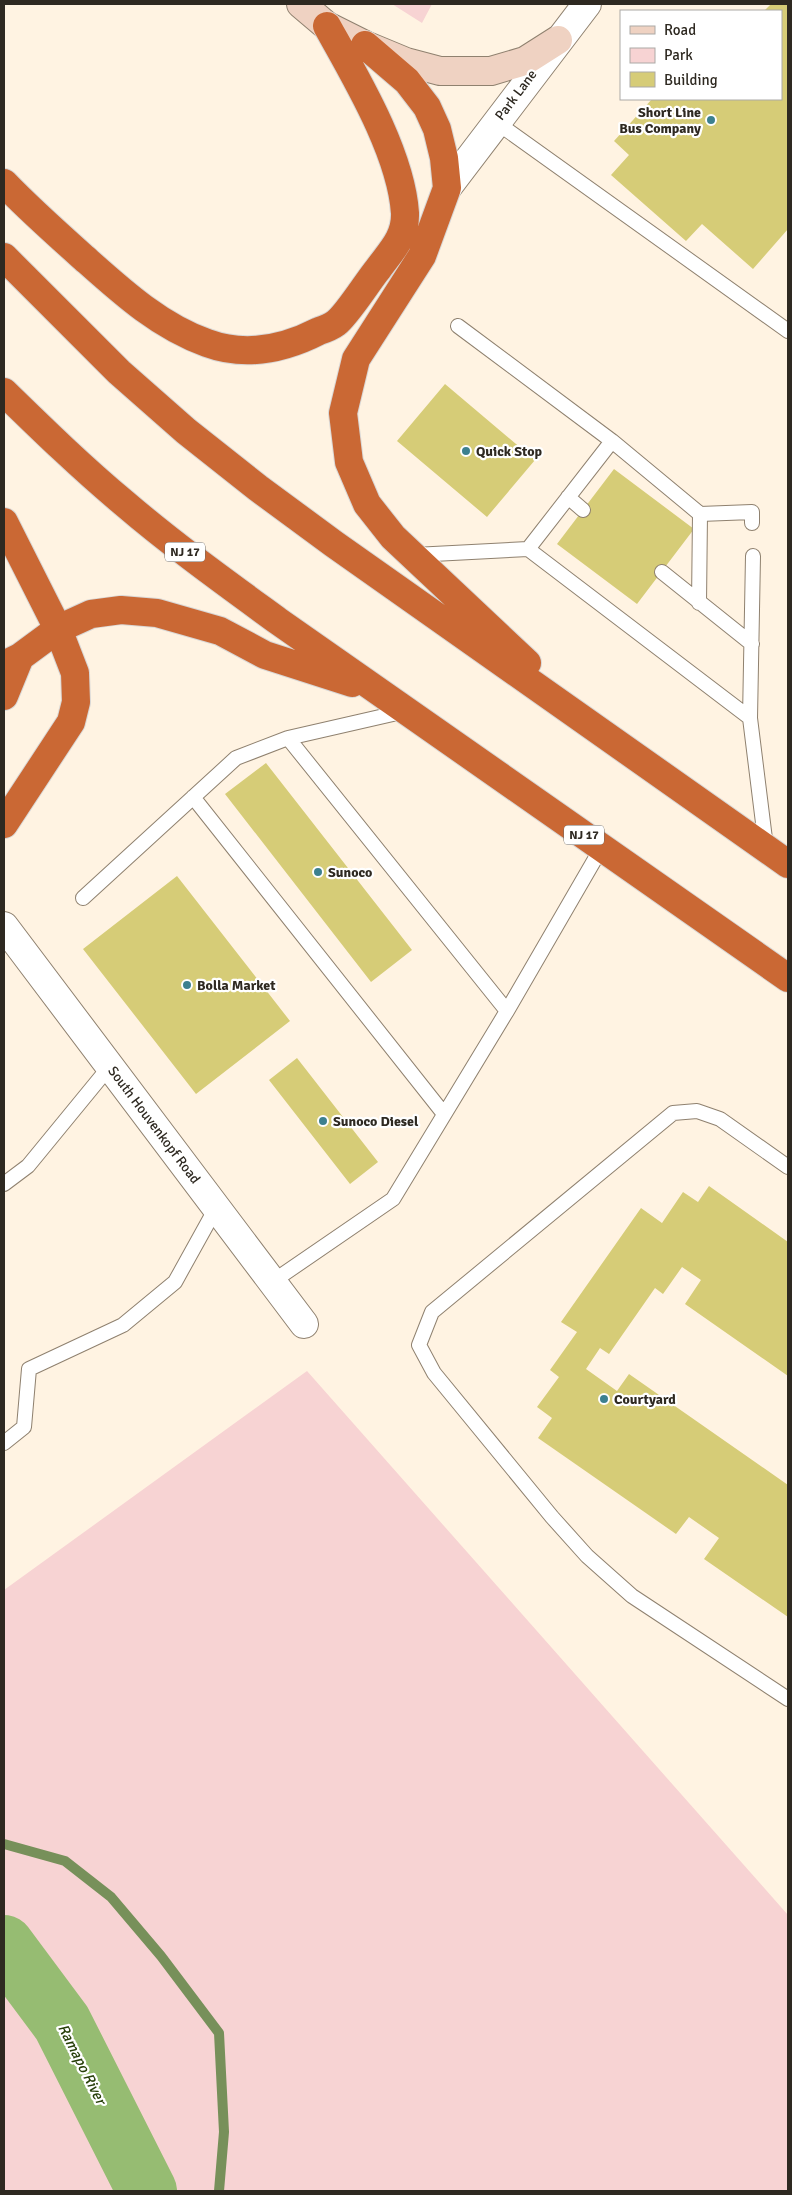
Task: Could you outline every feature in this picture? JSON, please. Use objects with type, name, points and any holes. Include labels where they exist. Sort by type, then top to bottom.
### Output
[{"type":"highway","points":[[327,26],[357,80],[387,142],[404,198],[405,216],[402,237]]},
{"type":"highway","points":[[365,46],[407,81],[427,107],[444,158],[447,188],[422,256],[356,359],[343,413],[349,462],[367,504],[393,537],[603,734]]},
{"type":"highway","points":[[4,183],[56,233],[143,308],[177,331],[208,344],[239,351],[273,349],[304,339],[337,322],[402,237],[447,188]]},
{"type":"highway","points":[[4,257],[119,372],[208,448],[334,544],[788,864]]},
{"type":"highway","name":"NJ 17","points":[[4,392],[54,441],[125,504],[199,563],[788,978]]},
{"type":"highway","points":[[4,522],[58,629],[75,673],[76,702],[71,722],[4,824]]},
{"type":"highway","points":[[4,696],[12,661],[58,629],[91,614],[121,610],[157,613],[220,631],[265,654],[381,693]]},
{"type":"street","points":[[301,4],[327,26],[365,46],[406,62],[440,71],[491,71],[525,61],[558,40]]},
{"type":"street","name":"Park Lane","points":[[447,188],[587,4]]},
{"type":"street","name":"South Houvenkopf Road","points":[[4,926],[304,1324]]},
{"type":"lane","points":[[496,122],[788,331]]},
{"type":"lane","points":[[458,326],[612,442],[700,514],[752,512],[752,522]]},
{"type":"lane","points":[[528,549],[612,442]]},
{"type":"lane","points":[[568,497],[583,510]]},
{"type":"lane","points":[[699,602],[700,514]]},
{"type":"lane","points":[[412,556],[528,549],[750,718]]},
{"type":"lane","points":[[753,556],[750,718],[766,848]]},
{"type":"lane","points":[[662,572],[752,644]]},
{"type":"lane","points":[[83,898],[236,758],[288,738],[408,711]]},
{"type":"lane","points":[[288,738],[507,1011]]},
{"type":"lane","points":[[193,797],[444,1114]]},
{"type":"lane","points":[[272,1282],[393,1199],[507,1011],[602,848]]},
{"type":"lane","points":[[4,1184],[28,1166],[110,1066]]},
{"type":"lane","points":[[788,1167],[720,1119],[697,1111],[673,1113],[432,1312],[419,1345],[434,1373],[552,1517],[587,1556],[632,1596],[788,1699]]},
{"type":"lane","points":[[4,1443],[24,1427],[29,1369],[123,1325],[175,1282],[216,1208]]},
{"type":"green space","points":[[392,4],[432,4],[422,23]]},
{"type":"green space","points":[[307,1371],[788,1915],[788,2191],[4,2191],[4,1590]]},
{"type":"building","name":"Short Line Bus Company","points":[[771,4],[788,4],[788,229],[753,269],[702,224],[686,241],[611,175],[629,155],[614,141],[651,100],[782,100],[782,10],[765,10]]},
{"type":"building","name":"Quick Stop","points":[[445,384],[535,460],[487,517],[397,441]]},
{"type":"building","points":[[614,469],[694,529],[637,604],[557,544]]},
{"type":"building","name":"Sunoco","points":[[266,763],[412,950],[371,982],[225,794]]},
{"type":"building","name":"Bolla Market","points":[[177,876],[290,1021],[196,1094],[83,949]]},
{"type":"building","name":"Sunoco Diesel","points":[[297,1058],[378,1162],[350,1184],[269,1080]]},
{"type":"building","name":"Courtyard","points":[[709,1186],[788,1242],[788,1376],[685,1304],[701,1280],[682,1267],[663,1294],[655,1288],[609,1354],[600,1348],[586,1369],[617,1391],[629,1374],[788,1485],[788,1617],[704,1559],[719,1538],[689,1517],[676,1534],[538,1438],[552,1418],[537,1407],[559,1377],[550,1370],[577,1332],[561,1322],[641,1208],[662,1223],[683,1192],[698,1202]]},
{"type":"waterway","points":[[4,1844],[65,1861],[111,1897],[161,1956],[219,2033],[224,2132],[219,2191]]},
{"type":"waterway","name":"Ramapo River","points":[[4,1945],[62,2023],[147,2191]]},
{"type":"place","name":"Short Line Bus Company","points":[[711,120]]},
{"type":"place","name":"Quick Stop","points":[[466,451]]},
{"type":"place","name":"Sunoco","points":[[318,872]]},
{"type":"place","name":"Bolla Market","points":[[187,985]]},
{"type":"place","name":"Sunoco Diesel","points":[[323,1121]]},
{"type":"place","name":"Courtyard","points":[[604,1399]]}]
